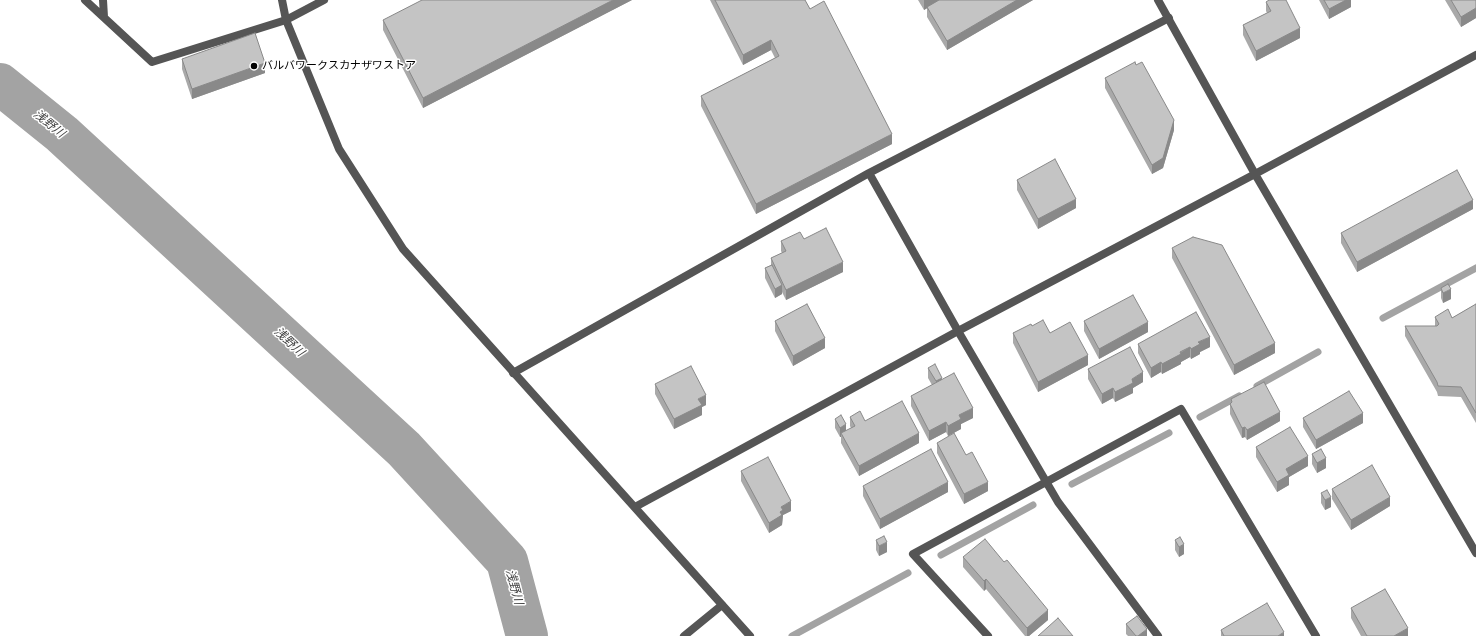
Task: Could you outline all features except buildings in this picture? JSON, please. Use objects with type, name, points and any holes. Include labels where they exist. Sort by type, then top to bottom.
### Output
[{"type":"street","points":[[85,0],[152,62],[286,20],[324,0]]},
{"type":"street","points":[[103,0],[104,17]]},
{"type":"street","points":[[282,0],[286,20],[339,149],[403,249],[513,374],[635,507],[750,636]]},
{"type":"street","points":[[1158,0],[1255,174],[1476,553]]},
{"type":"street","points":[[513,374],[869,173],[1169,18]]},
{"type":"street","points":[[635,507],[958,331],[1476,55]]},
{"type":"street","points":[[869,173],[958,331],[1058,502],[1158,636]]},
{"type":"street","points":[[988,636],[913,554],[1181,409],[1316,636]]},
{"type":"street","points":[[684,636],[722,605]]},
{"type":"waterway","name":"浅野川","points":[[0,84],[62,134],[404,449],[507,561],[527,636]]},
{"type":"waterway","points":[[1383,318],[1476,268]]},
{"type":"waterway","points":[[1257,386],[1318,352]]},
{"type":"waterway","points":[[1200,417],[1239,396]]},
{"type":"waterway","points":[[1072,484],[1169,433]]},
{"type":"waterway","points":[[941,555],[1033,505]]},
{"type":"waterway","points":[[792,636],[908,573]]},
{"type":"place","name":"バルバワークスカナザワストア","points":[[254,66]]}]
